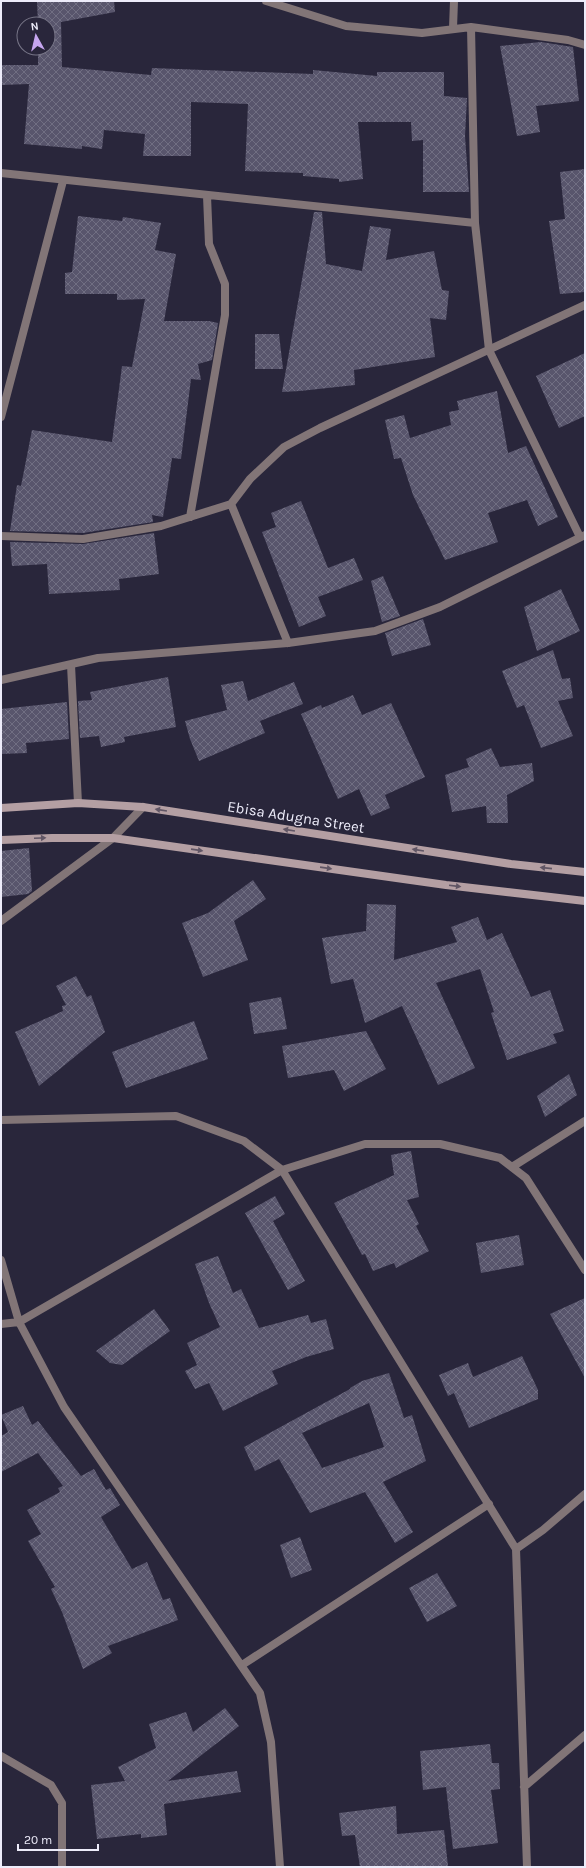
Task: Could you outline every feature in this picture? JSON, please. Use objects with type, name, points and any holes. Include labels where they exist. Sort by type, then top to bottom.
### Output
[{"type":"main road","name":"Ebisa Adugna Street","points":[[1,808],[78,804],[143,807],[511,864],[585,872]]},
{"type":"main road","points":[[1,840],[113,838],[446,885],[585,901]]},
{"type":"street","points":[[266,1],[346,26],[422,33],[471,27],[568,40],[585,45]]},
{"type":"street","points":[[453,28],[454,1]]},
{"type":"street","points":[[1,680],[98,658],[288,643],[375,631],[440,607],[582,536],[489,350],[475,224],[471,27]]},
{"type":"street","points":[[1,173],[63,181],[475,224]]},
{"type":"street","points":[[1,417],[63,181]]},
{"type":"street","points":[[190,517],[225,315],[225,284],[209,244],[207,196]]},
{"type":"street","points":[[1,536],[83,539],[161,526],[231,504],[250,479],[284,446],[585,305]]},
{"type":"street","points":[[231,504],[288,643]]},
{"type":"street","points":[[71,664],[78,804]]},
{"type":"street","points":[[1,921],[113,838],[143,807]]},
{"type":"street","points":[[1,1120],[176,1116],[244,1141],[282,1170],[516,1549],[527,1867]]},
{"type":"street","points":[[512,1168],[585,1121]]},
{"type":"street","points":[[1,1324],[19,1322],[282,1170],[366,1144],[440,1144],[500,1158],[526,1178],[585,1270]]},
{"type":"street","points":[[1,1260],[19,1322],[64,1407],[260,1693],[271,1742],[280,1867]]},
{"type":"street","points":[[516,1549],[543,1530],[585,1494]]},
{"type":"street","points":[[242,1665],[489,1504]]},
{"type":"street","points":[[524,1787],[585,1735]]},
{"type":"street","points":[[1,1756],[51,1785],[62,1803],[62,1867]]},
{"type":"building","points":[[37,1],[114,1],[115,12],[61,22],[62,67],[151,75],[152,68],[313,74],[313,70],[377,76],[377,72],[444,72],[444,96],[467,98],[465,136],[469,192],[423,192],[423,140],[412,141],[411,122],[358,122],[363,179],[339,182],[339,179],[303,176],[303,173],[245,171],[248,104],[191,102],[191,156],[143,156],[145,134],[104,130],[102,149],[82,146],[82,149],[24,144],[29,84],[1,85],[1,65],[38,65],[38,56],[56,56],[56,16],[38,16]]},
{"type":"building","points":[[541,42],[573,47],[579,101],[536,106],[540,132],[517,136],[500,46]]},
{"type":"building","points":[[585,169],[585,292],[560,294],[549,221],[565,219],[560,172]]},
{"type":"building","points":[[314,212],[322,212],[326,264],[362,271],[370,226],[391,229],[386,260],[434,251],[442,290],[449,291],[446,320],[430,318],[435,357],[354,370],[355,385],[282,392]]},
{"type":"building","points":[[78,216],[122,221],[123,217],[161,223],[155,250],[176,254],[164,321],[209,321],[218,323],[212,360],[198,364],[201,380],[191,379],[181,459],[172,458],[163,517],[152,515],[153,522],[83,533],[10,531],[17,485],[21,486],[32,430],[112,442],[122,366],[132,367],[145,299],[117,300],[117,294],[65,294],[65,273],[72,272]]},
{"type":"building","points":[[255,334],[279,334],[283,369],[255,369]]},
{"type":"building","points":[[585,353],[585,416],[559,428],[536,376]]},
{"type":"building","points":[[497,391],[508,453],[526,446],[558,517],[538,526],[527,500],[488,513],[498,542],[445,560],[413,495],[401,458],[394,459],[385,420],[404,415],[410,438],[451,425],[449,412],[459,410],[457,401]]},
{"type":"building","points":[[301,501],[328,568],[354,558],[363,580],[318,597],[326,616],[299,627],[262,532],[276,527],[271,513]]},
{"type":"building","points":[[154,533],[159,574],[119,579],[120,590],[49,594],[47,564],[12,566],[10,542],[83,544]]},
{"type":"building","points":[[383,576],[400,616],[382,622],[371,581]]},
{"type":"building","points":[[561,589],[580,631],[537,651],[524,607]]},
{"type":"building","points":[[423,619],[431,645],[392,656],[385,633]]},
{"type":"building","points":[[553,650],[562,679],[570,678],[573,698],[558,701],[573,736],[541,748],[524,705],[517,708],[502,671]]},
{"type":"building","points":[[168,677],[176,727],[124,737],[125,742],[101,747],[99,736],[80,738],[78,701],[92,700],[90,692]]},
{"type":"building","points":[[243,681],[248,701],[294,682],[303,704],[260,721],[265,733],[199,761],[190,739],[185,721],[227,710],[221,685]]},
{"type":"building","points":[[353,695],[362,715],[391,703],[425,777],[385,795],[390,808],[371,816],[359,789],[338,799],[301,714],[321,705],[322,708]]},
{"type":"building","points":[[67,702],[69,739],[26,743],[27,753],[1,754],[1,709]]},
{"type":"building","points":[[491,748],[500,767],[532,763],[534,781],[507,795],[508,823],[487,823],[486,806],[452,812],[445,775],[469,767],[466,759]]},
{"type":"building","points":[[29,848],[32,891],[28,894],[1,897],[1,851]]},
{"type":"building","points":[[253,880],[266,899],[234,921],[248,960],[203,977],[182,923],[208,913]]},
{"type":"building","points":[[367,904],[396,905],[394,960],[457,942],[451,927],[478,917],[487,940],[502,933],[531,997],[550,990],[564,1031],[553,1034],[557,1043],[507,1060],[491,1013],[494,1012],[480,969],[436,983],[475,1068],[438,1085],[402,1006],[365,1023],[353,979],[331,984],[322,938],[366,931]]},
{"type":"building","points":[[76,976],[87,997],[91,995],[105,1032],[39,1086],[15,1032],[63,1011],[62,1006],[66,1005],[56,986]]},
{"type":"building","points":[[281,997],[287,1029],[254,1034],[249,1003]]},
{"type":"building","points":[[194,1021],[208,1059],[126,1088],[112,1052]]},
{"type":"building","points":[[366,1031],[386,1069],[344,1091],[334,1070],[288,1078],[282,1046]]},
{"type":"building","points":[[569,1074],[577,1095],[545,1117],[537,1096]]},
{"type":"building","points":[[411,1151],[419,1197],[407,1200],[419,1224],[416,1226],[429,1251],[396,1268],[394,1263],[373,1271],[365,1254],[362,1255],[334,1203],[394,1175],[391,1155]]},
{"type":"building","points":[[275,1196],[285,1214],[273,1221],[305,1281],[288,1290],[245,1213]]},
{"type":"building","points":[[519,1235],[524,1265],[481,1273],[476,1243]]},
{"type":"building","points":[[218,1256],[233,1293],[241,1289],[259,1328],[308,1315],[311,1323],[326,1319],[334,1349],[306,1357],[272,1371],[278,1384],[223,1411],[209,1383],[195,1389],[185,1371],[197,1365],[187,1343],[220,1327],[209,1303],[195,1264]]},
{"type":"building","points":[[585,1298],[585,1378],[550,1314]]},
{"type":"building","points":[[154,1309],[170,1331],[122,1365],[110,1363],[96,1351]]},
{"type":"building","points":[[522,1356],[538,1390],[538,1399],[469,1428],[454,1393],[448,1396],[439,1375],[468,1363],[473,1377]]},
{"type":"building","points":[[389,1373],[404,1418],[412,1415],[426,1461],[383,1482],[413,1532],[395,1543],[365,1492],[310,1513],[279,1459],[255,1471],[244,1447],[362,1381]],"holes":[[[369,1403],[384,1447],[322,1468],[302,1433]]]},
{"type":"building","points":[[23,1406],[32,1425],[38,1421],[81,1476],[94,1469],[106,1490],[110,1488],[120,1505],[101,1517],[132,1569],[147,1562],[163,1600],[170,1598],[178,1620],[108,1646],[112,1653],[83,1669],[62,1612],[51,1589],[55,1587],[28,1541],[41,1534],[27,1510],[60,1492],[58,1488],[63,1486],[38,1453],[1,1472],[1,1436],[8,1432],[1,1415]]},
{"type":"building","points":[[300,1537],[312,1570],[291,1578],[280,1545]]},
{"type":"building","points":[[437,1573],[457,1606],[427,1622],[409,1588]]},
{"type":"building","points":[[225,1708],[239,1726],[168,1781],[237,1771],[241,1792],[164,1804],[167,1835],[141,1838],[141,1834],[97,1839],[91,1785],[125,1781],[118,1767],[156,1748],[149,1724],[186,1712],[193,1732]]},
{"type":"building","points":[[490,1744],[492,1763],[499,1763],[500,1789],[491,1790],[498,1843],[453,1849],[446,1787],[423,1790],[420,1751]]},
{"type":"building","points":[[396,1806],[397,1834],[444,1830],[448,1866],[360,1867],[355,1835],[342,1836],[339,1813]]}]
